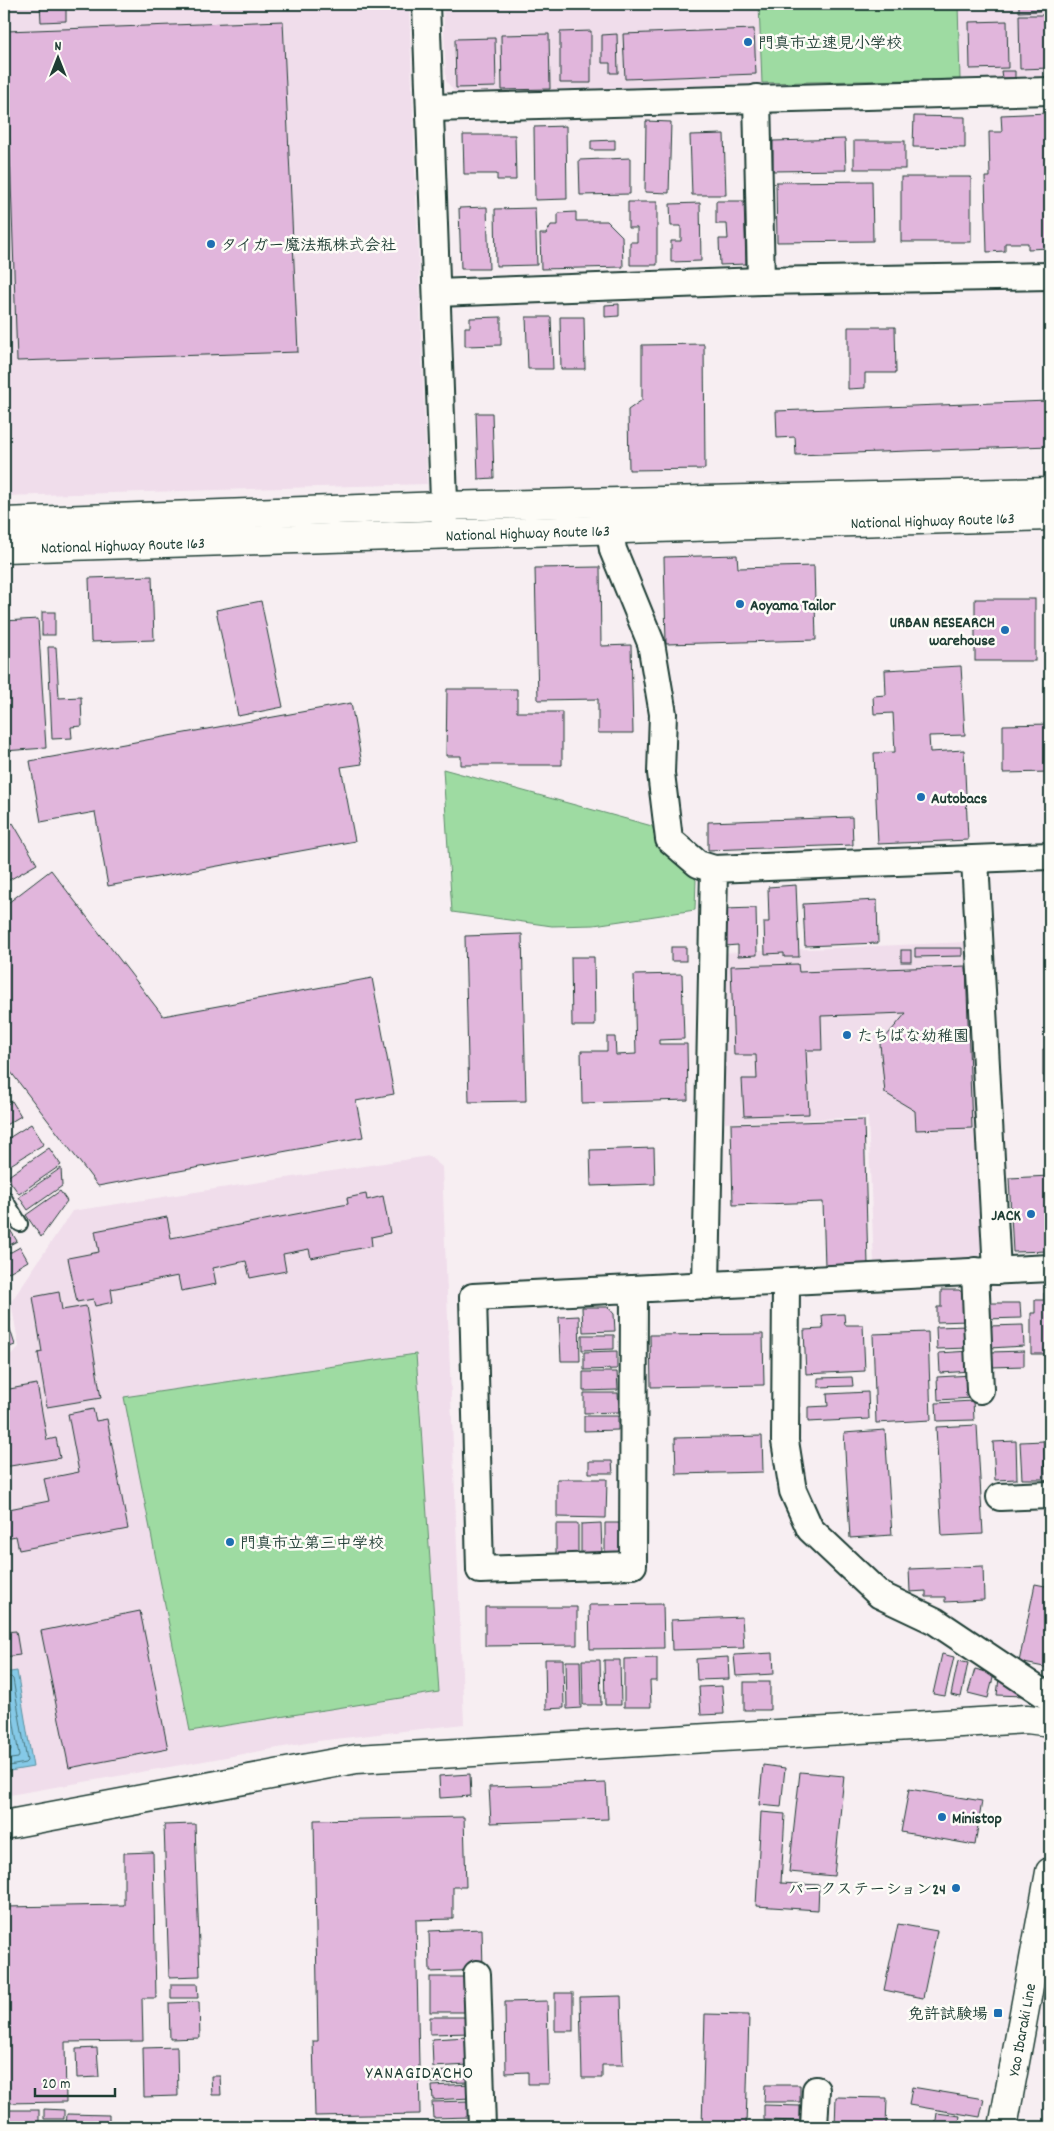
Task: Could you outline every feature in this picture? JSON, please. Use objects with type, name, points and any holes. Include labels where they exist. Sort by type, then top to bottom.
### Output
[{"type":"main road","name":"National Highway Route 163","points":[[4,522],[444,506],[1050,492]]},
{"type":"main road","name":"National Highway Route 163","points":[[4,548],[1050,516]]},
{"type":"main road","points":[[4,1825],[356,1759],[1017,1720],[1050,1722]]},
{"type":"main road","name":"Yao Ibaraki Line","points":[[1003,2127],[1050,1872]]},
{"type":"street","points":[[426,4],[445,534]]},
{"type":"street","points":[[430,108],[1050,90]]},
{"type":"street","points":[[757,98],[761,281]]},
{"type":"street","points":[[437,293],[761,281],[1050,276]]},
{"type":"street","points":[[610,529],[613,550],[651,643],[664,714],[661,773],[669,839],[698,864],[714,869],[1050,856]]},
{"type":"street","points":[[975,860],[986,1271],[980,1390]]},
{"type":"street","points":[[706,1286],[714,869]]},
{"type":"street","points":[[634,1290],[633,1565],[480,1570],[472,1297],[1050,1268]]},
{"type":"street","points":[[786,1282],[785,1442],[793,1491],[810,1529],[880,1595],[935,1621],[1050,1698]]},
{"type":"street","points":[[1000,1498],[1050,1495]]},
{"type":"street","points":[[476,1974],[482,2127]]},
{"type":"street","points":[[814,2127],[816,2090]]},
{"type":"lane","points":[[4,1198],[20,1224]]},
{"type":"shaded area","name":"タイガー魔法瓶株式会社","points":[[4,4],[409,4],[427,484],[4,496]]},
{"type":"shaded area","name":"門真市立速見小学校","points":[[443,4],[1050,4],[1050,83],[458,96],[446,81]]},
{"type":"shaded area","name":"たちばな幼稚園","points":[[968,942],[985,1248],[976,1260],[874,1264],[868,1117],[725,1123],[718,953]]},
{"type":"shaded area","name":"門真市立第三中学校","points":[[429,1156],[442,1167],[464,1724],[318,1741],[4,1796],[4,1361],[19,1347],[11,1302],[72,1211]]},
{"type":"green space","points":[[759,4],[958,4],[960,79],[762,83]]},
{"type":"green space","points":[[443,769],[652,826],[656,837],[696,880],[695,910],[594,925],[552,926],[452,912]]},
{"type":"green space","points":[[416,1354],[439,1692],[190,1731],[124,1397]]},
{"type":"water","points":[[17,1671],[33,1767],[4,1772],[4,1673]]},
{"type":"building","points":[[40,4],[66,4],[66,21],[41,22]]},
{"type":"building","points":[[1019,4],[1040,4],[1040,11],[1019,12]]},
{"type":"building","points":[[1019,15],[1050,15],[1050,68],[1020,69]]},
{"type":"building","points":[[283,21],[298,352],[17,361],[6,31]]},
{"type":"building","points":[[1007,21],[1008,68],[970,69],[969,22]]},
{"type":"building","points":[[754,29],[756,74],[625,79],[623,34]]},
{"type":"building","points":[[591,31],[591,83],[560,83],[560,32]]},
{"type":"building","points":[[549,34],[550,89],[502,90],[501,35]]},
{"type":"building","points":[[617,34],[618,73],[610,73],[610,63],[602,63],[602,35]]},
{"type":"building","points":[[495,38],[496,87],[456,88],[455,39]]},
{"type":"building","points":[[1001,71],[1015,71],[1015,78],[1002,78]]},
{"type":"building","points":[[1048,113],[1050,248],[1028,249],[1028,243],[1005,243],[1005,251],[987,252],[985,177],[990,177],[989,132],[1002,132],[1001,115]]},
{"type":"building","points":[[914,116],[965,117],[965,148],[913,147]]},
{"type":"building","points":[[646,121],[671,122],[669,193],[645,192]]},
{"type":"building","points":[[566,126],[567,199],[535,200],[534,127]]},
{"type":"building","points":[[724,134],[726,195],[692,195],[690,135]]},
{"type":"building","points":[[463,135],[515,135],[516,180],[497,180],[497,174],[464,174]]},
{"type":"building","points":[[845,139],[846,170],[773,171],[773,141]]},
{"type":"building","points":[[615,140],[615,150],[591,150],[591,141]]},
{"type":"building","points":[[854,141],[905,141],[905,169],[854,169]]},
{"type":"building","points":[[630,158],[630,194],[580,195],[579,160]]},
{"type":"building","points":[[901,177],[971,177],[971,242],[901,242]]},
{"type":"building","points":[[872,181],[873,241],[777,242],[776,182]]},
{"type":"building","points":[[716,201],[744,201],[746,264],[720,265],[719,239],[728,239],[727,224],[716,224]]},
{"type":"building","points":[[628,202],[657,202],[657,265],[630,265],[630,242],[637,242],[637,228],[628,228]]},
{"type":"building","points":[[700,203],[701,261],[671,262],[671,241],[681,241],[681,226],[671,226],[670,204]]},
{"type":"building","points":[[487,207],[489,269],[461,269],[459,208]]},
{"type":"building","points":[[535,208],[537,265],[496,266],[495,209]]},
{"type":"building","points":[[576,212],[576,221],[607,221],[622,236],[623,267],[541,269],[540,234],[546,234],[551,225],[558,225],[558,213]]},
{"type":"building","points":[[619,304],[619,316],[605,317],[605,305]]},
{"type":"building","points":[[501,317],[501,345],[465,346],[465,327],[470,327],[470,318]]},
{"type":"building","points":[[526,317],[551,317],[553,369],[528,369]]},
{"type":"building","points":[[560,317],[584,317],[585,369],[561,369]]},
{"type":"building","points":[[848,327],[895,327],[896,373],[865,373],[865,388],[848,389]]},
{"type":"building","points":[[704,344],[705,469],[629,470],[628,410],[642,400],[642,345]]},
{"type":"building","points":[[1049,401],[1050,446],[796,455],[795,437],[777,438],[776,411]]},
{"type":"building","points":[[476,413],[492,413],[494,478],[478,479]]},
{"type":"building","name":"Aoyama Tailor","points":[[737,555],[738,568],[814,566],[816,640],[666,644],[664,557]]},
{"type":"building","points":[[600,567],[601,646],[631,645],[633,733],[598,733],[598,699],[538,700],[535,568]]},
{"type":"building","points":[[152,576],[154,640],[91,642],[89,578]]},
{"type":"building","name":"URBAN RESEARCH warehouse","points":[[975,599],[1035,599],[1035,661],[975,661]]},
{"type":"building","points":[[261,601],[283,707],[238,716],[216,610]]},
{"type":"building","points":[[42,612],[55,612],[55,635],[42,635]]},
{"type":"building","points":[[38,619],[46,748],[4,751],[4,621]]},
{"type":"building","points":[[48,647],[56,647],[59,698],[81,697],[82,726],[71,727],[72,738],[52,739]]},
{"type":"building","name":"Autobacs","points":[[961,666],[965,735],[929,736],[930,752],[964,750],[968,840],[878,844],[874,753],[895,752],[893,713],[874,714],[873,696],[886,695],[885,670]]},
{"type":"building","points":[[447,689],[517,689],[517,712],[562,712],[562,765],[461,765],[461,756],[446,756]]},
{"type":"building","points":[[351,703],[362,764],[341,767],[355,841],[108,886],[95,812],[41,822],[30,761]]},
{"type":"building","points":[[1050,724],[1050,772],[1003,773],[1003,725]]},
{"type":"building","points":[[852,817],[853,845],[708,850],[708,822]]},
{"type":"building","points":[[13,823],[37,864],[4,883],[4,829]]},
{"type":"building","points":[[51,870],[163,1016],[372,978],[394,1094],[356,1101],[363,1137],[98,1186],[4,1063],[4,906]]},
{"type":"building","points":[[796,885],[799,957],[784,957],[784,953],[765,954],[764,922],[769,922],[768,887]]},
{"type":"building","points":[[877,900],[878,943],[805,946],[803,904]]},
{"type":"building","points":[[756,908],[757,955],[738,956],[738,945],[725,946],[724,909]]},
{"type":"building","points":[[522,934],[526,1101],[469,1102],[465,936]]},
{"type":"building","points":[[671,947],[686,947],[686,961],[671,961]]},
{"type":"building","points":[[915,948],[962,948],[962,956],[915,957]]},
{"type":"building","points":[[901,950],[911,950],[911,962],[901,962]]},
{"type":"building","points":[[571,957],[594,957],[595,1026],[572,1026]]},
{"type":"building","points":[[798,964],[799,972],[966,966],[972,1128],[916,1130],[915,1111],[885,1093],[880,1044],[906,1013],[821,1016],[822,1050],[806,1050],[809,1114],[744,1116],[742,1079],[757,1079],[756,1055],[734,1055],[731,966]]},
{"type":"building","points":[[682,974],[684,1039],[659,1040],[659,1044],[687,1044],[688,1100],[582,1103],[581,1051],[607,1051],[607,1037],[615,1037],[616,1055],[636,1054],[634,975]]},
{"type":"building","points":[[1043,1049],[1050,1049],[1050,1087],[1048,1076],[1043,1076]]},
{"type":"building","points":[[12,1101],[21,1116],[4,1126],[4,1106]]},
{"type":"building","points":[[864,1120],[868,1265],[825,1266],[823,1202],[733,1205],[731,1124]]},
{"type":"building","points":[[31,1124],[44,1144],[4,1169],[4,1141]]},
{"type":"building","points":[[49,1148],[61,1165],[19,1194],[7,1177]]},
{"type":"building","points":[[654,1148],[655,1184],[591,1186],[590,1150]]},
{"type":"building","points":[[61,1168],[62,1186],[28,1210],[19,1197]]},
{"type":"building","name":"JACK","points":[[1050,1176],[1050,1251],[1013,1252],[1009,1178]]},
{"type":"building","points":[[60,1191],[67,1201],[41,1237],[26,1215]]},
{"type":"building","points":[[366,1194],[367,1200],[383,1196],[390,1233],[371,1237],[372,1246],[311,1258],[309,1249],[283,1254],[286,1271],[250,1278],[246,1261],[213,1268],[216,1284],[181,1291],[178,1276],[111,1289],[113,1302],[95,1306],[93,1299],[77,1302],[68,1258],[99,1252],[95,1231],[167,1217],[171,1238],[348,1204],[347,1198]]},
{"type":"building","points":[[7,1225],[17,1241],[4,1248],[4,1227]]},
{"type":"building","points":[[20,1247],[28,1261],[4,1275],[4,1256]]},
{"type":"building","points":[[941,1290],[959,1290],[967,1296],[968,1321],[937,1322],[937,1307],[941,1307]]},
{"type":"building","points":[[59,1292],[62,1310],[86,1306],[101,1398],[47,1407],[38,1353],[42,1352],[33,1297]]},
{"type":"building","points":[[1044,1293],[1050,1293],[1050,1354],[1031,1354],[1031,1313],[1035,1313],[1035,1300],[1044,1300]]},
{"type":"building","points":[[4,1301],[10,1321],[4,1323]]},
{"type":"building","points":[[985,1303],[1020,1303],[1021,1318],[985,1319]]},
{"type":"building","points":[[582,1307],[608,1307],[614,1314],[615,1331],[583,1332]]},
{"type":"building","points":[[844,1314],[845,1325],[863,1325],[865,1371],[806,1374],[804,1330],[823,1329],[822,1315]]},
{"type":"building","points":[[579,1316],[580,1361],[561,1361],[559,1317]]},
{"type":"building","points":[[1023,1325],[1024,1346],[990,1348],[989,1326]]},
{"type":"building","points":[[9,1326],[15,1345],[4,1349],[4,1327]]},
{"type":"building","points":[[968,1326],[969,1348],[937,1349],[936,1327]]},
{"type":"building","points":[[928,1332],[931,1420],[876,1423],[873,1334]]},
{"type":"building","points":[[763,1334],[764,1385],[651,1387],[650,1335]]},
{"type":"building","points":[[582,1335],[614,1335],[614,1349],[582,1350]]},
{"type":"building","points":[[617,1351],[617,1369],[584,1370],[584,1352]]},
{"type":"building","points":[[970,1351],[971,1371],[940,1373],[939,1353]]},
{"type":"building","points":[[1024,1351],[1024,1366],[991,1367],[991,1352]]},
{"type":"building","points":[[583,1372],[617,1372],[618,1390],[583,1391]]},
{"type":"building","points":[[972,1375],[973,1398],[938,1400],[937,1377]]},
{"type":"building","points":[[852,1377],[853,1386],[818,1387],[818,1378]]},
{"type":"building","points":[[37,1384],[47,1440],[56,1438],[60,1458],[4,1467],[4,1390]]},
{"type":"building","points":[[868,1392],[869,1419],[808,1422],[808,1407],[828,1406],[827,1394]]},
{"type":"building","points":[[584,1393],[618,1393],[619,1412],[584,1413]]},
{"type":"building","points":[[973,1401],[974,1420],[937,1421],[936,1403]]},
{"type":"building","points":[[93,1409],[96,1421],[107,1419],[128,1529],[19,1550],[16,1536],[6,1538],[4,1510],[49,1501],[44,1479],[79,1472],[68,1414]]},
{"type":"building","points":[[584,1416],[618,1416],[618,1430],[584,1431]]},
{"type":"building","points":[[977,1425],[983,1534],[942,1536],[936,1427]]},
{"type":"building","points":[[885,1430],[892,1535],[850,1538],[844,1433]]},
{"type":"building","points":[[762,1436],[763,1472],[676,1474],[675,1438]]},
{"type":"building","points":[[1016,1441],[1017,1479],[995,1480],[993,1442]]},
{"type":"building","points":[[1044,1441],[1045,1479],[1022,1479],[1020,1442]]},
{"type":"building","points":[[589,1461],[612,1461],[613,1473],[589,1473]]},
{"type":"building","points":[[557,1479],[607,1479],[606,1518],[557,1517]]},
{"type":"building","points":[[601,1523],[602,1555],[581,1555],[581,1524]]},
{"type":"building","points":[[605,1523],[623,1523],[624,1546],[616,1557],[605,1558]]},
{"type":"building","points":[[556,1524],[578,1524],[578,1555],[556,1555]]},
{"type":"building","points":[[983,1566],[984,1600],[945,1602],[945,1597],[926,1597],[926,1591],[910,1592],[909,1569]]},
{"type":"building","points":[[1035,1584],[1050,1587],[1049,1668],[1019,1662]]},
{"type":"building","points":[[663,1604],[664,1648],[590,1649],[589,1605]]},
{"type":"building","points":[[485,1607],[577,1607],[577,1645],[485,1646]]},
{"type":"building","points":[[140,1611],[168,1749],[69,1768],[41,1631]]},
{"type":"building","points":[[742,1617],[744,1648],[672,1650],[671,1620]]},
{"type":"building","points":[[16,1631],[20,1655],[4,1657],[4,1632]]},
{"type":"building","points":[[773,1653],[774,1674],[736,1676],[734,1655]]},
{"type":"building","points":[[942,1654],[954,1657],[945,1696],[933,1694]]},
{"type":"building","points":[[728,1657],[729,1679],[697,1680],[696,1659]]},
{"type":"building","points":[[657,1658],[657,1681],[650,1681],[651,1707],[624,1707],[624,1659]]},
{"type":"building","points":[[545,1659],[563,1659],[564,1708],[546,1709]]},
{"type":"building","points":[[582,1660],[600,1660],[601,1705],[583,1705]]},
{"type":"building","points":[[604,1660],[620,1660],[621,1705],[605,1705]]},
{"type":"building","points":[[566,1661],[580,1661],[581,1708],[567,1709]]},
{"type":"building","points":[[958,1661],[968,1663],[961,1697],[951,1695]]},
{"type":"building","points":[[975,1669],[994,1674],[988,1698],[968,1693]]},
{"type":"building","points":[[999,1678],[1024,1696],[997,1695]]},
{"type":"building","points":[[744,1682],[770,1682],[770,1710],[744,1710]]},
{"type":"building","points":[[722,1686],[724,1714],[701,1715],[699,1687]]},
{"type":"building","points":[[763,1765],[785,1768],[781,1807],[759,1805]]},
{"type":"building","points":[[800,1772],[844,1776],[834,1876],[789,1872]]},
{"type":"building","points":[[470,1774],[471,1796],[440,1798],[439,1776]]},
{"type":"building","points":[[606,1783],[608,1819],[491,1823],[489,1787]]},
{"type":"building","name":"Ministop","points":[[909,1789],[982,1801],[975,1845],[901,1832]]},
{"type":"building","points":[[761,1812],[785,1814],[781,1883],[819,1885],[818,1910],[756,1906]]},
{"type":"building","points":[[464,1817],[466,1887],[453,1887],[453,1919],[416,1920],[420,2114],[315,2116],[313,2041],[318,2041],[314,1820]]},
{"type":"building","points":[[195,1824],[200,1976],[169,1977],[164,1825]]},
{"type":"building","points":[[153,1852],[156,1998],[142,1998],[143,2041],[65,2042],[66,2102],[4,2103],[4,1907],[124,1905],[124,1853]]},
{"type":"building","points":[[898,1924],[937,1931],[923,1998],[884,1990]]},
{"type":"building","points":[[482,1929],[483,1970],[430,1972],[429,1931]]},
{"type":"building","points":[[430,1977],[470,1977],[470,2012],[430,2012]]},
{"type":"building","points":[[171,1984],[197,1984],[198,1998],[171,1998]]},
{"type":"building","points":[[555,1993],[573,1993],[573,2031],[555,2031]]},
{"type":"building","points":[[621,1996],[623,2065],[602,2065],[602,2078],[582,2078],[580,1997]]},
{"type":"building","points":[[547,2001],[549,2084],[528,2084],[528,2072],[506,2073],[505,2002]]},
{"type":"building","points":[[199,2002],[200,2038],[170,2039],[169,2003]]},
{"type":"building","points":[[705,2014],[749,2015],[746,2127],[702,2127]]},
{"type":"building","points":[[430,2017],[471,2017],[471,2033],[430,2034]]},
{"type":"building","points":[[1045,2023],[1050,2024],[1050,2045],[1042,2043]]},
{"type":"building","points":[[468,2037],[469,2065],[433,2067],[432,2039]]},
{"type":"building","points":[[177,2047],[178,2096],[144,2097],[143,2048]]},
{"type":"building","points":[[97,2048],[99,2077],[77,2078],[76,2049]]},
{"type":"building","points":[[469,2070],[470,2082],[432,2083],[431,2072]]},
{"type":"building","points":[[211,2076],[220,2076],[221,2095],[212,2095]]},
{"type":"building","points":[[470,2084],[470,2098],[433,2100],[432,2086]]},
{"type":"building","points":[[765,2085],[800,2085],[800,2102],[764,2102]]},
{"type":"building","points":[[912,2087],[984,2099],[980,2117],[909,2105]]},
{"type":"building","points":[[836,2097],[887,2098],[886,2127],[835,2127]]},
{"type":"building","points":[[469,2101],[470,2117],[433,2118],[432,2102]]},
{"type":"building","points":[[764,2105],[800,2106],[800,2121],[764,2120]]},
{"type":"building","points":[[44,2109],[64,2110],[64,2119],[44,2119]]},
{"type":"building","points":[[4,2110],[39,2110],[39,2127],[4,2127]]},
{"type":"building","points":[[937,2113],[960,2116],[958,2127],[935,2127]]},
{"type":"building","points":[[67,2114],[109,2115],[109,2127],[66,2127]]},
{"type":"building","points":[[315,2121],[315,2127],[301,2127],[300,2122]]},
{"type":"building","points":[[454,2121],[454,2127],[438,2127],[438,2122]]},
{"type":"building","points":[[456,2121],[471,2121],[471,2127],[456,2127]]},
{"type":"building","points":[[283,2122],[298,2122],[298,2127],[283,2127]]},
{"type":"building","points":[[765,2123],[800,2124],[799,2127],[765,2127]]},
{"type":"place","name":"門真市立速見小学校","points":[[748,42]]},
{"type":"place","name":"タイガー魔法瓶株式会社","points":[[211,244]]},
{"type":"place","name":"Aoyama Tailor","points":[[740,604]]},
{"type":"place","name":"URBAN RESEARCH warehouse","points":[[1005,630]]},
{"type":"place","name":"Autobacs","points":[[921,797]]},
{"type":"place","name":"たちばな幼稚園","points":[[847,1035]]},
{"type":"place","name":"JACK","points":[[1031,1214]]},
{"type":"place","name":"門真市立第三中学校","points":[[230,1542]]},
{"type":"place","name":"Ministop","points":[[942,1817]]},
{"type":"place","name":"パークステーション24","points":[[956,1888]]},
{"type":"place","name":"免許試験場","points":[[998,2013]]},
{"type":"district","name":"YANAGIDACHO","points":[[420,2072]]}]
